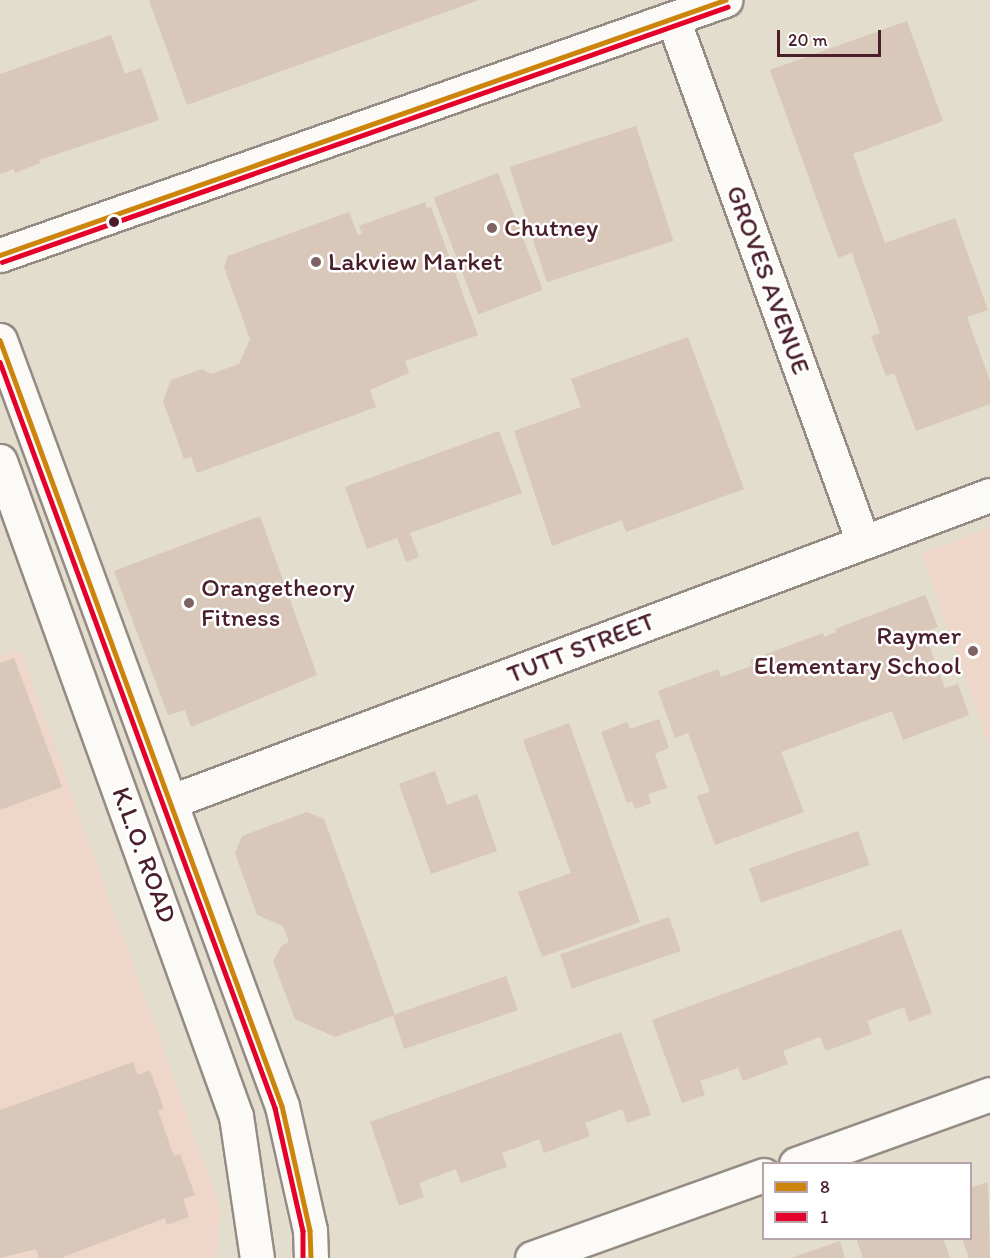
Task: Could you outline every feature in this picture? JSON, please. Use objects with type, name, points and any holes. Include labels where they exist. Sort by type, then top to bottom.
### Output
[{"type":"street","points":[[0,255],[724,0]]},
{"type":"street","name":"GROVES AVENUE","points":[[673,19],[863,542]]},
{"type":"street","name":"K.L.O. ROAD","points":[[0,340],[172,801],[282,1106],[309,1230],[311,1258]]},
{"type":"street","name":"K.L.O. ROAD","points":[[0,461],[236,1116],[257,1258]]},
{"type":"street","name":"TUTT STREET","points":[[172,801],[990,495]]},
{"type":"street","points":[[802,1162],[990,1094]]},
{"type":"street","points":[[531,1258],[762,1176]]},
{"type":"shaded area","name":"Raymer Elementary School","points":[[990,528],[990,748],[921,553]]},
{"type":"shaded area","points":[[20,649],[220,1207],[217,1258],[0,1258],[0,656]]},
{"type":"building","points":[[149,0],[479,0],[187,105]]},
{"type":"building","points":[[907,21],[943,121],[853,154],[885,243],[955,218],[988,310],[967,317],[990,381],[990,404],[916,431],[894,373],[886,376],[871,336],[880,333],[852,253],[838,258],[770,70]]},
{"type":"building","points":[[111,35],[125,74],[141,68],[159,120],[39,160],[40,163],[15,173],[14,169],[0,174],[0,74]]},
{"type":"building","points":[[636,126],[673,241],[547,282],[510,167]]},
{"type":"building","points":[[498,173],[543,290],[478,314],[434,198]]},
{"type":"building","points":[[425,202],[427,208],[431,207],[478,335],[405,361],[409,373],[370,390],[376,407],[197,473],[191,457],[184,459],[163,401],[171,380],[202,369],[211,374],[239,364],[250,339],[224,267],[228,256],[349,212],[358,235],[362,233],[359,226]]},
{"type":"building","points":[[688,337],[744,489],[626,532],[622,520],[552,546],[514,431],[581,407],[571,379]]},
{"type":"building","points":[[499,431],[522,493],[410,533],[419,557],[406,562],[397,538],[367,549],[345,487]]},
{"type":"building","points":[[260,516],[317,675],[191,727],[185,710],[168,715],[114,571]]},
{"type":"building","points":[[925,595],[938,627],[924,632],[945,688],[958,684],[969,715],[903,740],[892,711],[781,752],[804,812],[715,845],[697,796],[710,792],[688,733],[675,738],[658,691],[718,669],[721,677],[752,666],[750,660],[823,633],[824,637],[836,632],[835,629]]},
{"type":"building","points":[[14,658],[62,787],[0,810],[0,663]]},
{"type":"building","points":[[659,719],[669,748],[655,754],[667,788],[648,794],[651,803],[635,809],[632,801],[627,803],[601,732],[627,722],[630,729]]},
{"type":"building","points":[[569,723],[640,922],[542,957],[518,892],[571,873],[523,740]]},
{"type":"building","points":[[435,771],[447,805],[477,794],[497,851],[431,874],[399,784]]},
{"type":"building","points":[[307,812],[324,819],[395,1015],[335,1037],[295,1019],[273,961],[282,945],[289,942],[283,926],[257,915],[235,853],[242,836]]},
{"type":"building","points":[[858,831],[870,865],[761,902],[749,868]]},
{"type":"building","points":[[669,917],[681,951],[572,988],[560,954]]},
{"type":"building","points":[[901,929],[932,1013],[909,1022],[904,1007],[867,1021],[872,1034],[826,1051],[820,1037],[783,1051],[788,1064],[743,1081],[738,1068],[700,1081],[705,1095],[682,1103],[652,1020]]},
{"type":"building","points":[[506,976],[518,1010],[404,1049],[393,1015]]},
{"type":"building","points":[[621,1032],[651,1115],[627,1123],[622,1109],[585,1123],[590,1136],[544,1153],[539,1139],[502,1153],[507,1167],[461,1183],[456,1169],[419,1183],[424,1197],[399,1206],[370,1122]]},
{"type":"building","points":[[133,1062],[138,1075],[150,1070],[164,1109],[158,1111],[174,1156],[180,1154],[195,1195],[183,1199],[189,1217],[167,1225],[165,1218],[61,1258],[39,1258],[36,1249],[0,1258],[0,1110]]},
{"type":"building","points":[[988,1182],[990,1258],[969,1258],[963,1240],[972,1240],[972,1187]]},
{"type":"building","points":[[857,1240],[944,1240],[950,1258],[863,1258]]},
{"type":"building","points":[[840,1241],[845,1258],[791,1258]]},
{"type":"transit line","name":"8","points":[[0,255],[725,0]]},
{"type":"transit line","name":"1","points":[[2,262],[727,7]]},
{"type":"transit line","name":"8","points":[[0,340],[282,1106],[310,1230],[311,1258]]},
{"type":"transit line","name":"1","points":[[0,362],[275,1108],[303,1231],[303,1258]]},
{"type":"place","name":"Chutney","points":[[492,228]]},
{"type":"place","name":"Lakview Market","points":[[316,262]]},
{"type":"place","name":"Orangetheory Fitness","points":[[189,603]]},
{"type":"place","name":"Raymer Elementary School","points":[[973,651]]}]
